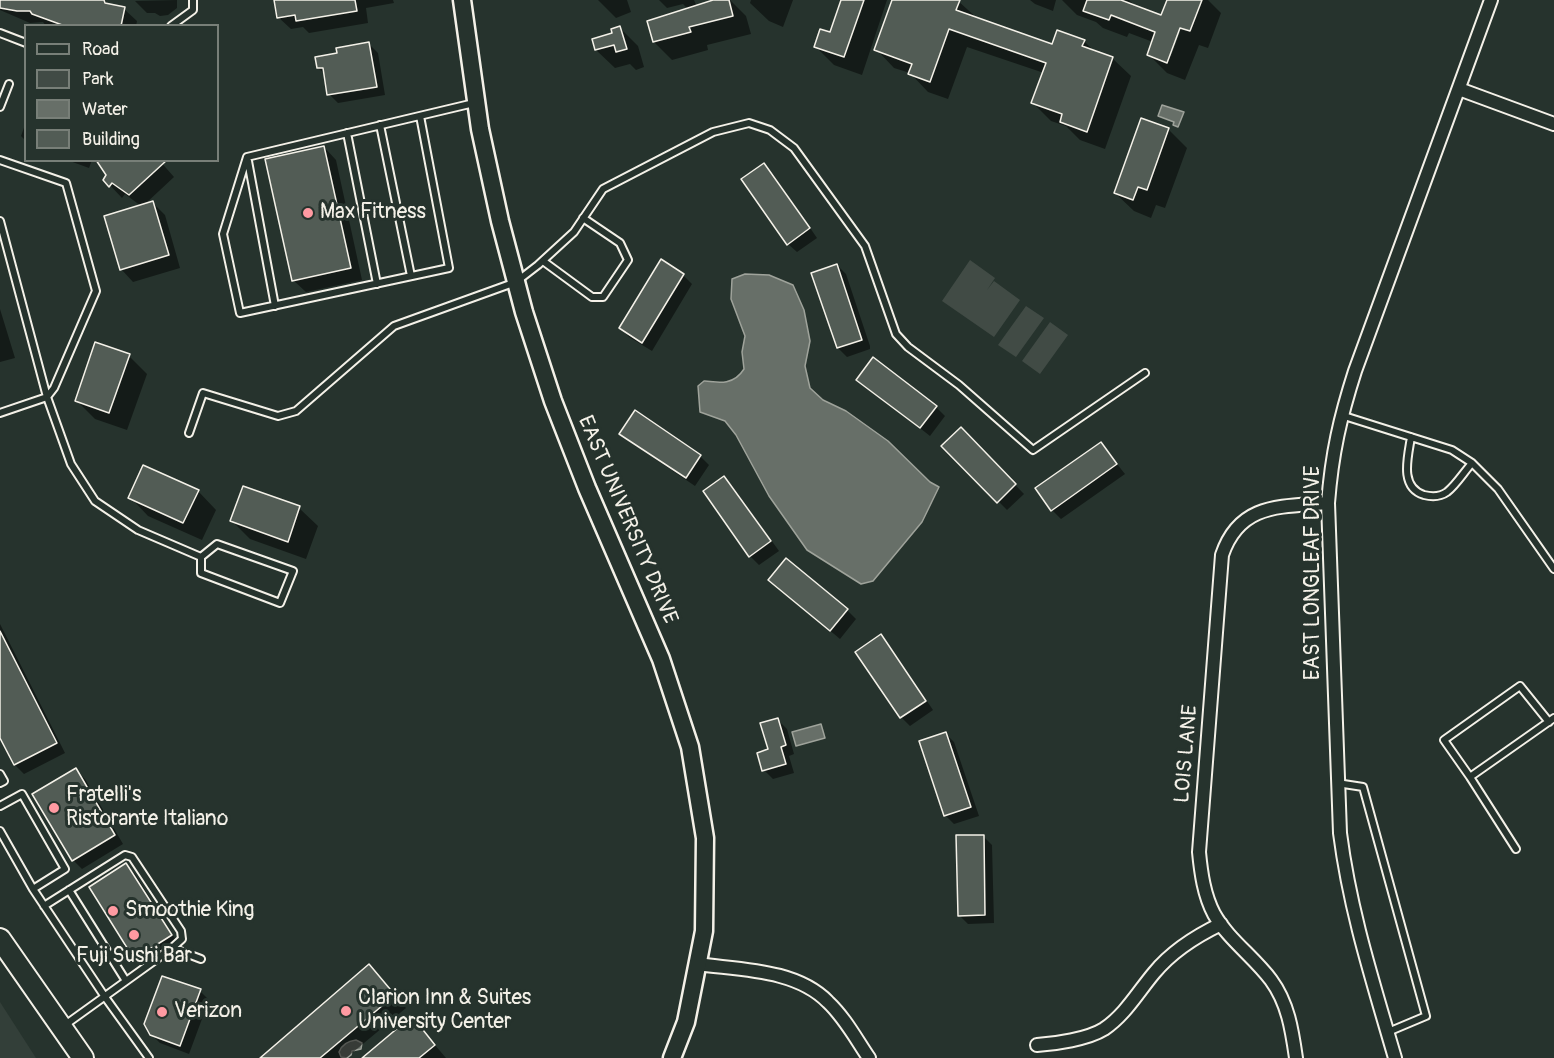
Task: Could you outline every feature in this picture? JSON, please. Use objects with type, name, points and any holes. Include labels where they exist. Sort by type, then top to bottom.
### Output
[{"type":"main road","name":"EAST UNIVERSITY DRIVE","points":[[462,0],[476,102],[500,221],[524,312],[553,401],[591,497],[661,659],[690,747],[705,838],[704,931],[686,1022],[672,1058]]},
{"type":"main road","points":[[0,939],[83,1058]]},
{"type":"street","name":"EAST LONGLEAF DRIVE","points":[[1395,1058],[1356,924],[1340,833],[1329,503],[1332,460],[1341,415],[1491,0]]},
{"type":"street","points":[[1459,89],[1554,124]]},
{"type":"street","name":"LOIS LANE","points":[[1296,1058],[1292,1028],[1280,996],[1271,980],[1214,913],[1201,876],[1198,852],[1222,555],[1227,539],[1253,514],[1270,508],[1329,503]]},
{"type":"street","points":[[1037,1045],[1051,1044],[1103,1029],[1116,1019],[1155,971],[1177,950],[1221,924]]},
{"type":"street","points":[[698,963],[778,976],[810,989],[827,1000],[869,1058]]},
{"type":"lane","points":[[174,24],[193,10],[193,0]]},
{"type":"lane","points":[[0,33],[24,42]]},
{"type":"lane","points":[[0,107],[9,84]]},
{"type":"lane","points":[[247,157],[476,102]]},
{"type":"lane","points":[[247,157],[223,234],[240,313],[449,268],[420,116]]},
{"type":"lane","points":[[189,433],[203,393],[278,416],[296,411],[394,326],[516,282],[574,232],[603,189],[713,132],[749,123],[770,130],[794,148],[865,246],[896,334],[908,347],[959,385],[1033,450],[1144,373]]},
{"type":"lane","points":[[380,125],[411,276]]},
{"type":"lane","points":[[347,133],[376,284]]},
{"type":"lane","points":[[247,157],[274,306]]},
{"type":"lane","points":[[0,160],[66,183],[96,291],[54,388],[47,397],[0,413]]},
{"type":"lane","points":[[543,261],[592,297],[603,297],[628,260],[620,243],[583,218]]},
{"type":"lane","points":[[0,221],[47,397],[70,464],[95,501],[138,530],[201,557]]},
{"type":"lane","points":[[1341,415],[1452,450],[1472,464],[1498,489],[1554,568]]},
{"type":"lane","points":[[1411,437],[1407,478],[1413,488],[1423,495],[1435,497],[1447,492],[1472,464]]},
{"type":"lane","points":[[217,544],[293,571],[280,603],[201,573],[201,557],[217,544]]},
{"type":"lane","points":[[1470,777],[1551,720],[1520,686],[1444,740],[1516,849]]},
{"type":"lane","points":[[0,774],[4,781],[0,783]]},
{"type":"lane","points":[[1337,783],[1363,787],[1426,1016],[1387,1032]]},
{"type":"lane","points":[[0,806],[22,794],[65,869],[33,889]]},
{"type":"lane","points":[[0,831],[33,889],[150,1058]]},
{"type":"lane","points":[[45,906],[125,855],[132,857],[182,931],[182,939],[172,948],[62,1028]]},
{"type":"lane","points":[[69,890],[126,981]]},
{"type":"lane","points":[[172,948],[201,959]]},
{"type":"shaded area","points":[[0,1002],[36,1058],[0,1058]]},
{"type":"green space","points":[[970,260],[995,278],[987,290],[994,281],[1020,300],[994,337],[942,301]]},
{"type":"green space","points":[[1026,306],[1044,318],[1016,357],[998,345]]},
{"type":"green space","points":[[1050,322],[1068,335],[1040,374],[1022,361]]},
{"type":"water","points":[[1162,105],[1184,112],[1178,127],[1173,125],[1174,122],[1158,116]]},
{"type":"water","points":[[745,274],[769,275],[793,285],[804,310],[810,341],[805,366],[810,388],[823,400],[846,411],[888,441],[930,482],[939,487],[922,522],[873,581],[861,584],[807,550],[769,496],[736,435],[725,421],[700,412],[698,386],[704,381],[731,380],[744,369],[742,352],[745,336],[731,299],[732,279]]},
{"type":"water","points":[[821,724],[825,738],[796,746],[792,732]]},
{"type":"water","points":[[356,1040],[362,1043],[361,1049],[352,1051],[347,1058],[341,1057],[339,1052],[342,1047]]},
{"type":"building","points":[[0,0],[104,0],[105,3],[125,7],[121,24],[60,24],[32,14],[30,11],[0,8]]},
{"type":"building","points":[[274,0],[355,0],[357,11],[296,21],[295,15],[277,18]]},
{"type":"building","points":[[713,0],[729,0],[733,16],[689,27],[691,32],[653,42],[647,21]]},
{"type":"building","points":[[841,0],[864,0],[844,57],[814,47],[820,29],[830,32]]},
{"type":"building","points":[[892,0],[960,0],[956,10],[1052,44],[1057,30],[1085,40],[1082,46],[1113,57],[1087,132],[1060,122],[1062,114],[1031,103],[1046,63],[949,29],[930,82],[908,74],[912,64],[874,50]]},
{"type":"building","points":[[1087,0],[1121,0],[1161,15],[1167,0],[1202,0],[1190,31],[1180,28],[1167,63],[1147,55],[1155,32],[1111,15],[1109,20],[1083,11]]},
{"type":"building","points":[[620,26],[627,49],[616,52],[614,45],[595,50],[592,39],[612,33],[611,29]]},
{"type":"building","points":[[369,42],[377,87],[327,95],[323,68],[317,68],[315,57],[337,53],[336,48]]},
{"type":"building","points":[[1141,118],[1169,128],[1147,190],[1138,187],[1133,200],[1114,193]]},
{"type":"building","name":"Max Fitness","points":[[324,146],[351,268],[292,281],[265,159]]},
{"type":"building","points":[[97,162],[165,162],[129,195],[112,183],[109,187],[103,180],[106,175]]},
{"type":"building","points":[[764,163],[810,228],[787,245],[741,179]]},
{"type":"building","points":[[153,201],[169,255],[120,270],[104,216]]},
{"type":"building","points":[[661,259],[684,274],[642,343],[619,328]]},
{"type":"building","points":[[837,264],[862,340],[837,348],[811,273]]},
{"type":"building","points":[[95,342],[130,354],[109,413],[75,401]]},
{"type":"building","points":[[873,357],[937,406],[920,428],[856,380]]},
{"type":"building","points":[[635,410],[701,455],[686,478],[619,434]]},
{"type":"building","points":[[961,427],[1016,484],[997,503],[941,446]]},
{"type":"building","points":[[1101,442],[1117,464],[1051,511],[1035,488]]},
{"type":"building","points":[[143,465],[199,490],[183,523],[128,498]]},
{"type":"building","points":[[724,476],[771,541],[749,557],[703,491]]},
{"type":"building","points":[[243,486],[300,506],[288,542],[230,521]]},
{"type":"building","points":[[786,558],[848,609],[830,631],[768,580]]},
{"type":"building","points":[[0,631],[57,743],[14,765],[0,738]]},
{"type":"building","points":[[881,634],[926,701],[900,718],[855,652]]},
{"type":"building","points":[[778,718],[786,745],[781,747],[786,764],[762,771],[757,753],[768,749],[760,723]]},
{"type":"building","points":[[946,732],[971,807],[944,816],[919,741]]},
{"type":"building","points":[[76,768],[115,835],[72,861],[32,794]]},
{"type":"building","points":[[956,835],[984,835],[985,915],[958,916]]},
{"type":"building","points":[[126,863],[172,935],[134,959],[89,887]]},
{"type":"building","name":"Clarion Inn & Suites University Center","points":[[369,964],[395,995],[320,1058],[260,1058]]},
{"type":"building","points":[[162,976],[201,989],[180,1046],[150,1035],[144,1024]]},
{"type":"building","points":[[412,1016],[435,1045],[419,1058],[362,1058]]},
{"type":"place","name":"Max Fitness","points":[[308,213]]},
{"type":"place","name":"Fratelli's Ristorante Italiano","points":[[54,808]]},
{"type":"place","name":"Smoothie King","points":[[113,911]]},
{"type":"place","name":"Fuji Sushi Bar","points":[[134,935]]},
{"type":"place","name":"Clarion Inn & Suites University Center","points":[[346,1011]]},
{"type":"place","name":"Verizon","points":[[162,1012]]}]
